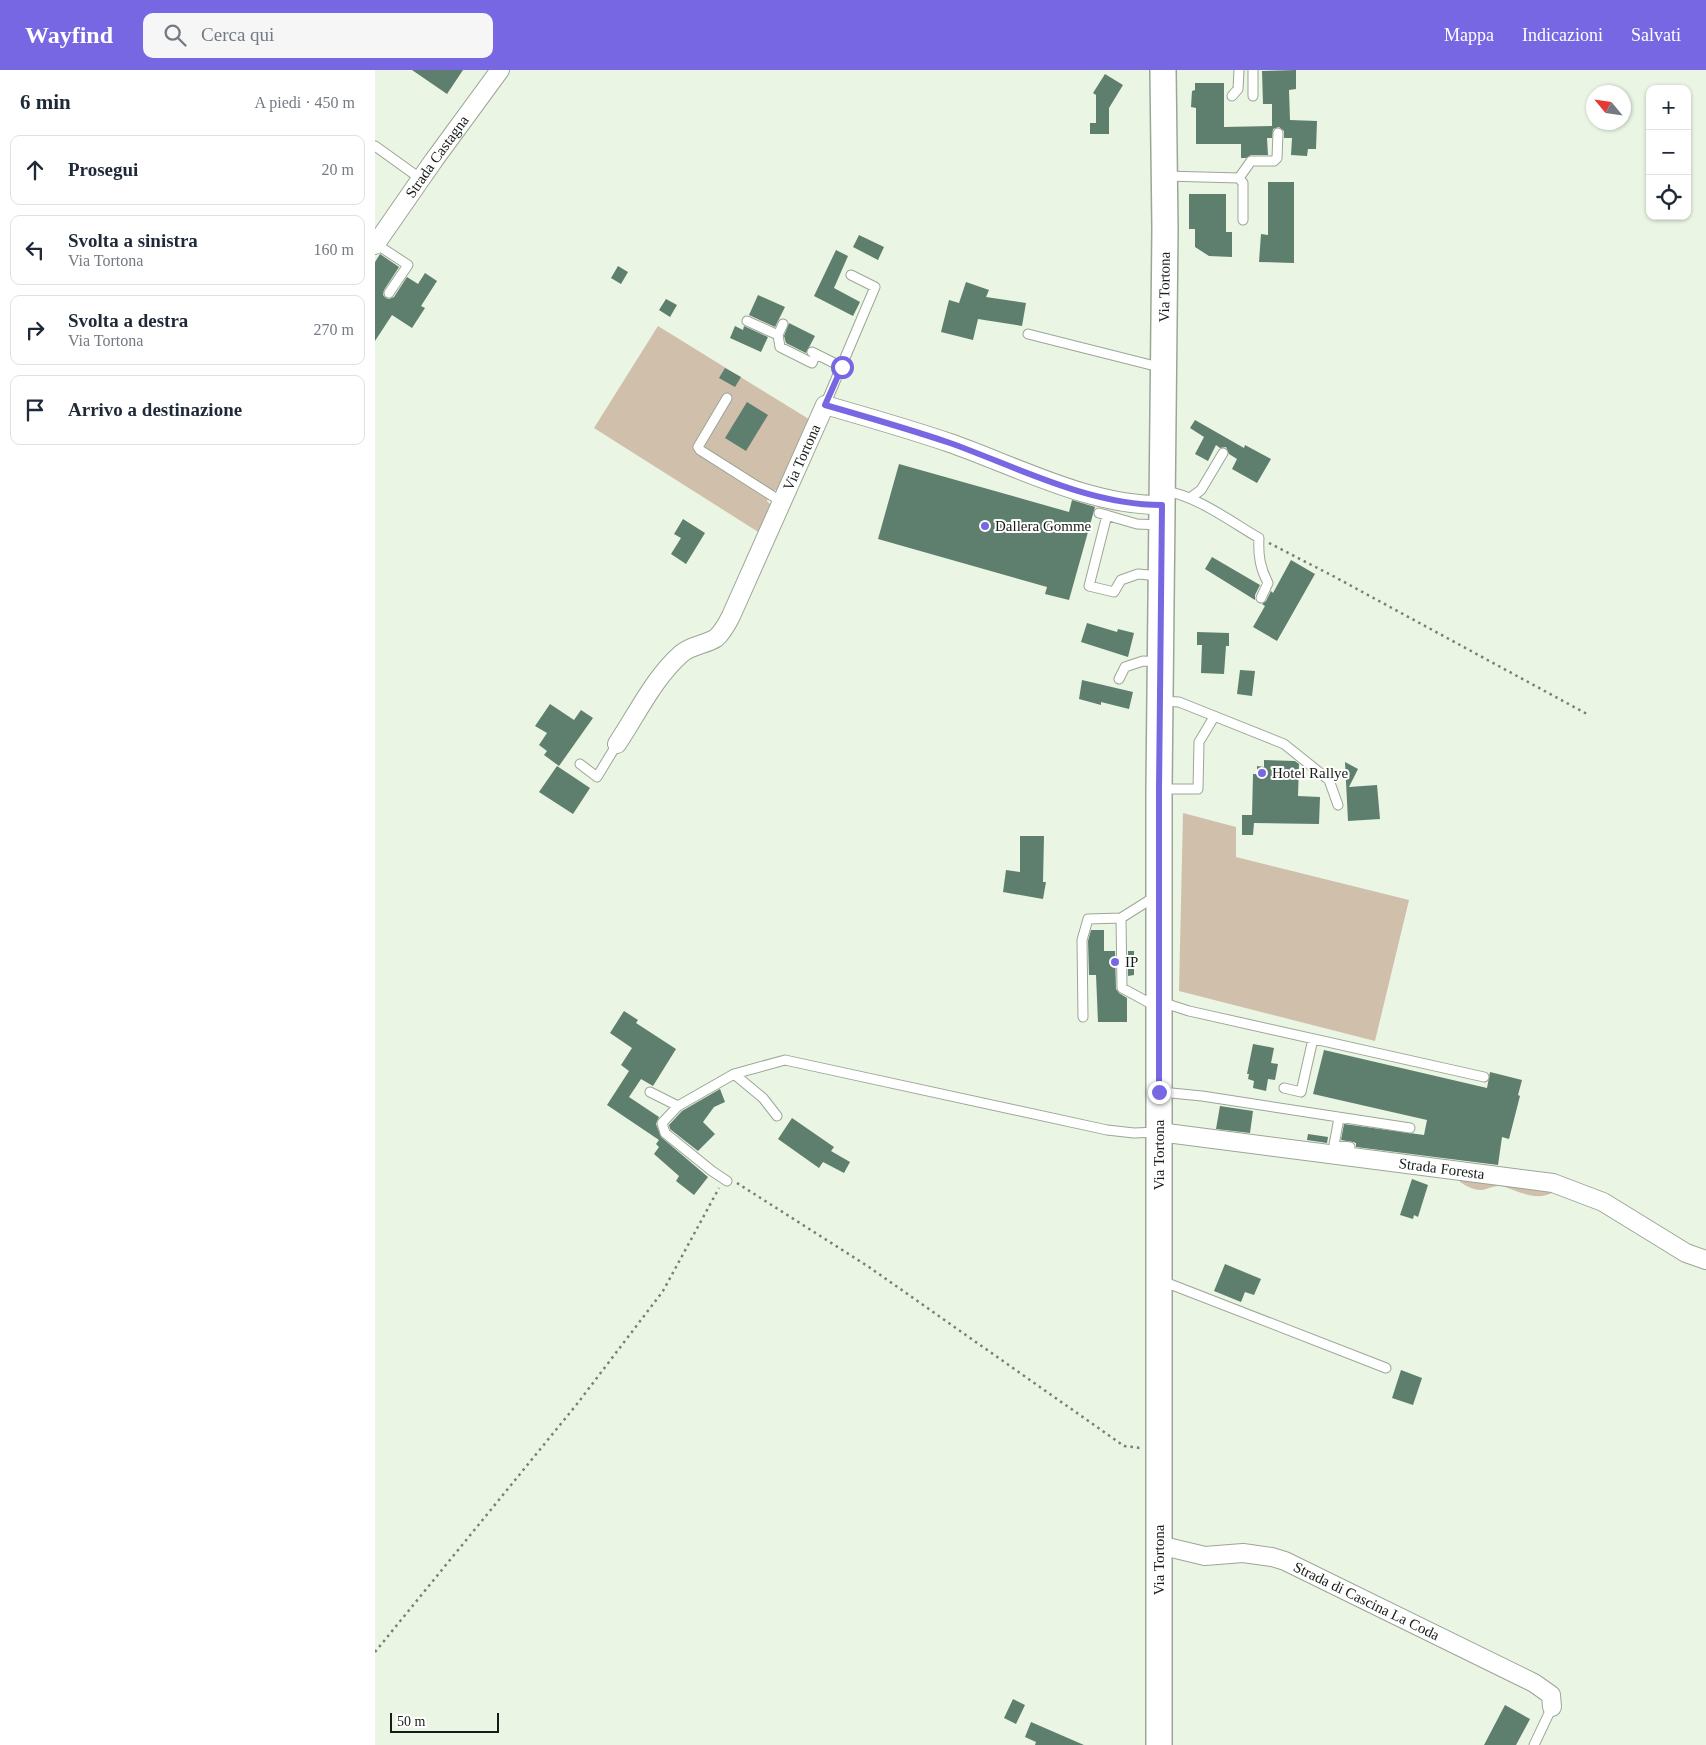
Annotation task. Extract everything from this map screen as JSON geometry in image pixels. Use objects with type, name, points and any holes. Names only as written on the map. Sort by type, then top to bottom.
[{"type":"main road","name":"Via Tortona","points":[[1159,1745],[1159,789],[1165,176],[1163,70]]},
{"type":"street","name":"Strada Castagna","points":[[375,245],[421,178],[500,70]]},
{"type":"street","name":"Via Tortona","points":[[617,744],[658,680],[671,664],[683,652],[695,645],[714,639],[722,632],[731,616],[825,405],[949,443],[1049,481],[1108,499],[1162,507]]},
{"type":"street","name":"Strada Foresta","points":[[1159,1132],[1553,1183],[1603,1202],[1686,1253],[1706,1260]]},
{"type":"street","name":"Strada di Cascina La Coda","points":[[1159,1545],[1198,1555],[1258,1555],[1272,1557],[1292,1564],[1534,1683],[1551,1695],[1552,1707]]},
{"type":"lane","points":[[1232,96],[1239,90],[1239,70]]},
{"type":"lane","points":[[1253,70],[1253,96]]},
{"type":"lane","points":[[1239,178],[1251,161],[1274,161],[1277,158],[1278,133]]},
{"type":"lane","points":[[375,146],[421,178]]},
{"type":"lane","points":[[1165,176],[1239,178],[1243,183],[1243,220]]},
{"type":"lane","points":[[375,245],[408,265],[389,293]]},
{"type":"lane","points":[[825,405],[875,288],[851,275]]},
{"type":"lane","points":[[747,321],[778,335]]},
{"type":"lane","points":[[783,324],[778,335],[780,347],[812,363],[814,353],[842,367]]},
{"type":"lane","points":[[1028,334],[1163,368]]},
{"type":"lane","points":[[727,398],[698,446],[700,450],[782,502]]},
{"type":"lane","points":[[1190,498],[1201,490],[1223,453]]},
{"type":"lane","points":[[1161,576],[1138,574],[1121,580],[1114,592],[1089,586],[1103,514],[1137,524],[1162,507],[1174,492],[1190,498],[1259,538],[1258,555],[1261,570],[1269,583],[1261,598]]},
{"type":"lane","points":[[1119,679],[1125,667],[1143,661],[1160,662]]},
{"type":"lane","points":[[1160,701],[1179,702],[1284,744],[1329,780],[1338,806]]},
{"type":"lane","points":[[1159,789],[1198,789],[1199,742],[1214,717]]},
{"type":"lane","points":[[580,764],[597,776],[617,744]]},
{"type":"lane","points":[[1083,1017],[1082,940],[1089,919],[1121,918],[1159,895]]},
{"type":"lane","points":[[1121,918],[1122,988],[1159,1005],[1484,1077]]},
{"type":"lane","points":[[1283,1088],[1301,1092],[1313,1040]]},
{"type":"lane","points":[[727,1181],[712,1172],[665,1133],[662,1123],[678,1106],[734,1074],[785,1060],[1107,1130],[1134,1133],[1159,1132]]},
{"type":"lane","points":[[734,1074],[763,1098],[777,1116]]},
{"type":"lane","points":[[650,1092],[678,1106]]},
{"type":"lane","points":[[1159,1092],[1202,1096],[1410,1128]]},
{"type":"lane","points":[[1339,1118],[1334,1145],[1350,1147]]},
{"type":"lane","points":[[1159,1280],[1386,1368]]},
{"type":"lane","points":[[1534,1745],[1552,1707]]},
{"type":"path","points":[[1259,538],[1333,576],[1587,714]]},
{"type":"path","points":[[375,1652],[577,1404],[663,1292],[718,1189],[727,1181],[737,1183],[869,1267],[1124,1446],[1159,1451]]},
{"type":"shaded area","points":[[658,326],[812,421],[783,489],[771,491],[767,501],[774,508],[763,535],[594,428]]},
{"type":"shaded area","points":[[1183,813],[1236,827],[1236,857],[1409,900],[1375,1041],[1179,991]]},
{"type":"shaded area","points":[[1460,1179],[1555,1191],[1542,1196],[1535,1196],[1502,1186],[1479,1190],[1466,1186],[1460,1182]]},
{"type":"building","points":[[412,70],[463,70],[447,94]]},
{"type":"building","points":[[1296,70],[1296,89],[1289,90],[1290,120],[1317,121],[1316,149],[1308,149],[1307,156],[1291,155],[1292,138],[1284,138],[1284,131],[1279,127],[1273,129],[1272,138],[1267,138],[1268,155],[1251,155],[1241,158],[1241,144],[1196,144],[1196,108],[1191,107],[1192,91],[1195,90],[1195,83],[1224,83],[1224,127],[1272,126],[1272,104],[1263,104],[1262,71]]},
{"type":"building","points":[[1105,74],[1123,85],[1109,108],[1109,134],[1090,134],[1090,123],[1096,123],[1096,95],[1093,93]]},
{"type":"building","points":[[1268,182],[1294,182],[1294,263],[1259,262],[1261,234],[1268,235]]},
{"type":"building","points":[[1189,194],[1226,194],[1226,232],[1232,232],[1232,257],[1209,256],[1195,247],[1195,229],[1189,229]]},
{"type":"building","points":[[859,235],[884,247],[878,260],[853,247]]},
{"type":"building","points":[[836,250],[848,256],[834,288],[860,302],[853,316],[814,296]]},
{"type":"building","points":[[380,254],[399,267],[384,290],[383,295],[386,298],[394,297],[407,277],[418,284],[425,273],[437,281],[421,306],[425,308],[412,328],[392,315],[375,341],[375,262]]},
{"type":"building","points":[[618,266],[628,272],[621,284],[611,278]]},
{"type":"building","points":[[966,282],[989,290],[986,297],[1026,303],[1022,326],[978,319],[973,340],[941,332],[949,300],[959,303]]},
{"type":"building","points":[[758,295],[785,307],[775,327],[749,315]]},
{"type":"building","points":[[666,299],[677,305],[670,317],[659,310]]},
{"type":"building","points":[[789,323],[815,336],[806,353],[786,343],[784,336]]},
{"type":"building","points":[[735,326],[743,330],[744,326],[768,337],[761,352],[730,338]]},
{"type":"building","points":[[725,368],[741,377],[735,387],[719,378]]},
{"type":"building","points":[[747,402],[768,415],[746,451],[725,438]]},
{"type":"building","points":[[1195,420],[1244,448],[1245,445],[1271,459],[1257,483],[1232,469],[1237,459],[1229,454],[1226,447],[1220,448],[1216,445],[1208,461],[1195,454],[1204,437],[1190,428]]},
{"type":"building","name":"Dallera Gomme","points":[[899,464],[1069,512],[1072,500],[1095,507],[1069,600],[1045,594],[1047,587],[878,539]]},
{"type":"building","points":[[683,519],[705,533],[686,564],[671,554],[681,538],[674,534]]},
{"type":"building","points":[[1212,557],[1260,585],[1255,595],[1255,600],[1205,569]]},
{"type":"building","points":[[1291,560],[1315,574],[1277,641],[1253,627],[1265,606],[1262,604],[1266,601],[1271,591],[1273,593]]},
{"type":"building","points":[[1087,623],[1117,632],[1118,629],[1134,633],[1128,657],[1081,642]]},
{"type":"building","points":[[1197,632],[1229,633],[1229,646],[1226,646],[1224,674],[1201,673],[1202,645],[1197,645]]},
{"type":"building","points":[[1240,670],[1255,671],[1252,696],[1237,694]]},
{"type":"building","points":[[1082,680],[1133,692],[1129,709],[1101,702],[1101,705],[1079,699]]},
{"type":"building","points":[[550,704],[574,720],[581,710],[593,718],[559,766],[544,755],[547,751],[539,745],[547,733],[535,726]]},
{"type":"building","points":[[1264,760],[1295,761],[1299,764],[1298,796],[1320,797],[1319,824],[1254,823],[1253,835],[1242,835],[1242,815],[1252,815],[1253,774],[1257,774],[1257,766],[1264,767]]},
{"type":"building","points":[[1345,762],[1358,769],[1349,787],[1377,785],[1380,819],[1348,821]]},
{"type":"building","points":[[557,766],[590,788],[573,814],[539,792]]},
{"type":"building","points":[[1020,836],[1044,836],[1043,882],[1046,882],[1043,899],[1003,892],[1006,870],[1020,872]]},
{"type":"building","points":[[1091,930],[1104,930],[1104,951],[1115,951],[1116,989],[1127,998],[1127,1022],[1098,1022],[1096,975],[1089,975],[1088,941]]},
{"type":"building","points":[[1128,951],[1134,951],[1134,975],[1128,976]]},
{"type":"building","points":[[624,1011],[638,1020],[636,1023],[676,1049],[653,1086],[641,1079],[629,1097],[659,1117],[656,1124],[661,1137],[708,1177],[694,1195],[676,1181],[679,1176],[654,1154],[659,1147],[656,1144],[659,1140],[607,1105],[629,1071],[621,1065],[632,1048],[610,1033]]},
{"type":"building","points":[[1253,1044],[1274,1048],[1271,1063],[1278,1064],[1275,1080],[1268,1079],[1266,1091],[1253,1088],[1254,1081],[1248,1079],[1249,1074],[1247,1074]]},
{"type":"building","points":[[1324,1050],[1487,1088],[1490,1072],[1522,1080],[1509,1139],[1502,1137],[1498,1165],[1356,1147],[1356,1143],[1341,1140],[1344,1124],[1424,1135],[1427,1120],[1313,1094]]},
{"type":"building","points":[[720,1089],[725,1102],[714,1107],[703,1122],[715,1134],[698,1151],[670,1129],[669,1125],[682,1111]]},
{"type":"building","points":[[1220,1106],[1253,1111],[1250,1133],[1216,1129]]},
{"type":"building","points":[[792,1118],[834,1147],[831,1151],[850,1162],[844,1173],[823,1162],[819,1168],[778,1139]]},
{"type":"building","points":[[1308,1134],[1328,1137],[1327,1143],[1307,1140]]},
{"type":"building","points":[[1412,1179],[1428,1185],[1418,1217],[1414,1215],[1413,1219],[1400,1215]]},
{"type":"building","points":[[1225,1264],[1261,1279],[1254,1295],[1245,1292],[1241,1302],[1214,1291]]},
{"type":"building","points":[[1401,1370],[1422,1378],[1413,1405],[1392,1398]]},
{"type":"building","points":[[1013,1699],[1025,1705],[1016,1724],[1004,1718]]},
{"type":"building","points":[[1505,1705],[1530,1719],[1516,1745],[1484,1745]]},
{"type":"building","points":[[1031,1722],[1084,1745],[1035,1745],[1036,1742],[1025,1737]]},
{"type":"place","name":"Dallera Gomme","points":[[985,526]]},
{"type":"place","name":"Hotel Rallye","points":[[1262,773]]},
{"type":"place","name":"IP","points":[[1115,962]]},
{"type":"route","points":[[842,367],[825,405],[949,443],[1049,481],[1108,499],[1162,505],[1159,789],[1159,1092]]}]
